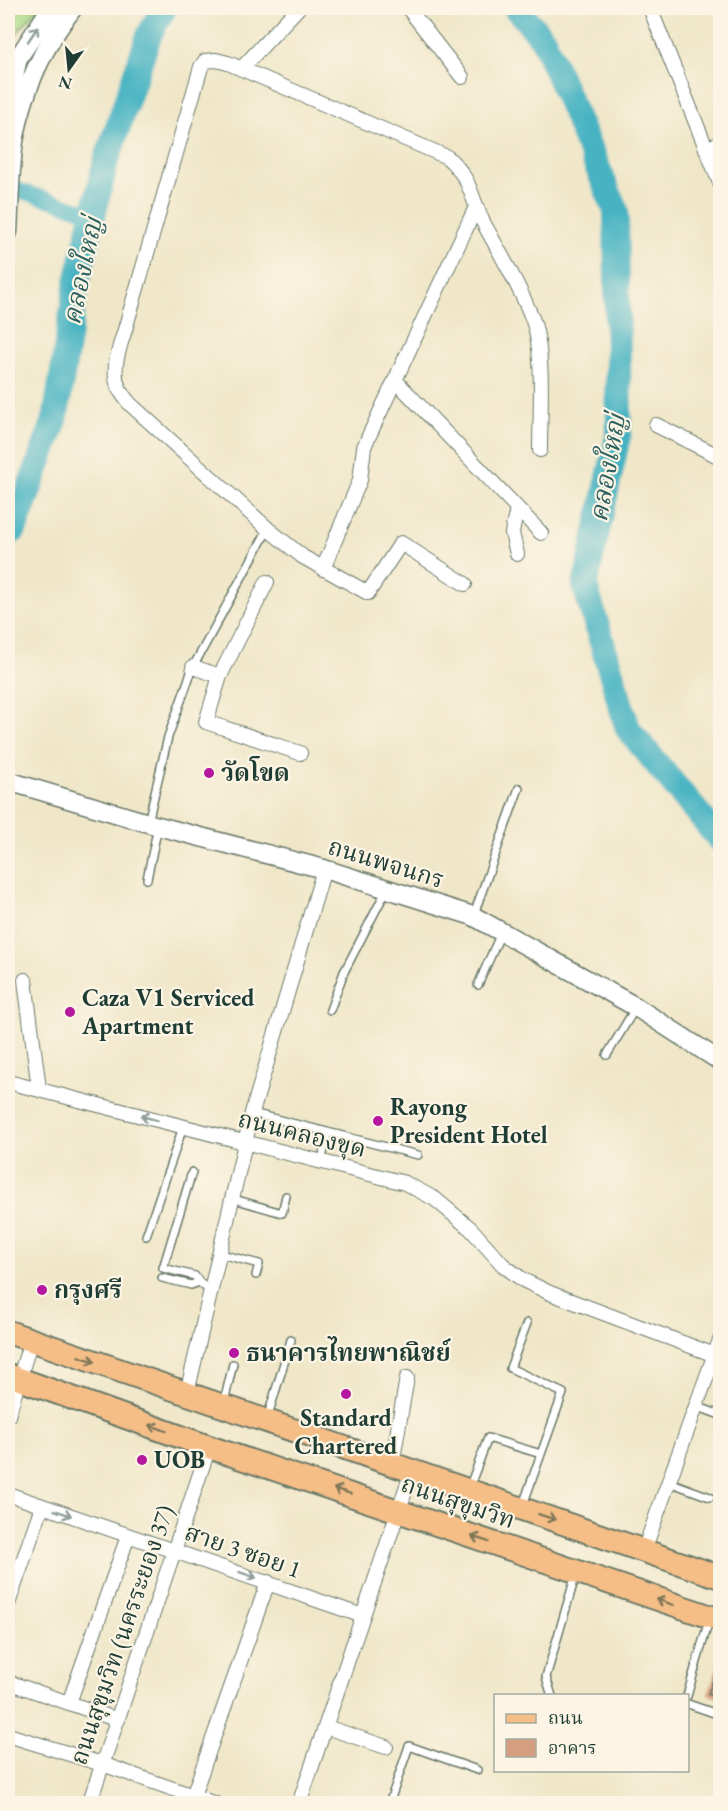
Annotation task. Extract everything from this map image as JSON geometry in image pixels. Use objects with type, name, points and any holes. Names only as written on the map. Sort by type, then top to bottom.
[{"type":"main road","name":"ถนนสุขุมวิท","points":[[8,1332],[720,1576]]},
{"type":"main road","name":"ถนนสุขุมวิท","points":[[14,1377],[209,1447],[715,1619]]},
{"type":"street","points":[[8,102],[18,58],[51,8]]},
{"type":"street","points":[[8,232],[13,153],[19,117],[34,71],[46,46],[73,8]]},
{"type":"street","points":[[241,69],[298,8]]},
{"type":"street","points":[[408,8],[462,77]]},
{"type":"street","points":[[650,8],[720,183]]},
{"type":"street","points":[[465,584],[401,543],[368,593],[323,569],[303,557],[268,529],[130,404],[119,388],[116,376],[117,361],[126,326],[201,66],[205,62],[216,60],[241,69],[447,158],[463,173],[470,185],[476,207],[533,319],[540,355],[540,450]]},
{"type":"street","points":[[706,149],[720,143]]},
{"type":"street","points":[[323,569],[360,480],[364,447],[476,207]]},
{"type":"street","points":[[395,380],[541,533]]},
{"type":"street","points":[[656,425],[720,457]]},
{"type":"street","points":[[517,508],[512,533],[517,554]]},
{"type":"street","points":[[267,582],[220,676],[206,722],[300,753]]},
{"type":"street","points":[[193,666],[220,676]]},
{"type":"street","name":"ถนนพจนกร","points":[[8,781],[153,825],[324,869],[473,916],[636,1007],[720,1061]]},
{"type":"street","points":[[188,1394],[252,1113],[324,869]]},
{"type":"street","points":[[25,980],[39,1089]]},
{"type":"street","name":"ถนนคลองขุด","points":[[8,1082],[405,1184],[435,1199],[471,1229],[503,1265],[523,1280],[550,1293],[718,1356]]},
{"type":"street","points":[[8,1416],[14,1377],[31,1340]]},
{"type":"street","points":[[644,1550],[696,1406],[718,1356],[720,1340]]},
{"type":"street","points":[[299,1803],[398,1511],[407,1378]]},
{"type":"street","name":"ถนนสุขุมวิท (นครระยอง 37)","points":[[89,1803],[209,1447]]},
{"type":"street","name":"สาย 3 ซอย 1","points":[[8,1494],[363,1616]]},
{"type":"street","points":[[8,1604],[42,1506]]},
{"type":"street","points":[[69,1703],[128,1536]]},
{"type":"street","points":[[193,1796],[268,1582]]},
{"type":"street","points":[[8,1682],[118,1720]]},
{"type":"street","points":[[326,1727],[386,1747]]},
{"type":"street","points":[[8,1735],[216,1803]]},
{"type":"lane","points":[[147,879],[153,825],[168,737],[193,666],[268,529]]},
{"type":"lane","points":[[473,916],[519,788]]},
{"type":"lane","points":[[330,1010],[344,972],[387,889]]},
{"type":"lane","points":[[478,985],[502,931]]},
{"type":"lane","points":[[607,1055],[636,1007]]},
{"type":"lane","points":[[252,1113],[418,1155]]},
{"type":"lane","points":[[146,1236],[183,1127]]},
{"type":"lane","points":[[321,1163],[328,1132]]},
{"type":"lane","points":[[192,1172],[163,1268],[195,1276],[211,1292]]},
{"type":"lane","points":[[234,1199],[282,1213],[286,1196]]},
{"type":"lane","points":[[221,1254],[259,1264],[256,1275]]},
{"type":"lane","points":[[162,1278],[191,1286],[199,1282]]},
{"type":"lane","points":[[522,1508],[563,1393],[510,1368],[527,1323]]},
{"type":"lane","points":[[267,1421],[291,1340]]},
{"type":"lane","points":[[223,1406],[233,1364]]},
{"type":"lane","points":[[696,1406],[720,1415]]},
{"type":"lane","points":[[468,1490],[488,1438],[541,1454]]},
{"type":"lane","points":[[669,1482],[710,1497]]},
{"type":"lane","points":[[552,1694],[546,1677],[577,1572]]},
{"type":"lane","points":[[687,1694],[715,1619]]},
{"type":"lane","points":[[689,1705],[720,1714]]},
{"type":"lane","points":[[389,1803],[409,1746],[477,1770]]},
{"type":"green space","points":[[8,8],[39,8],[10,41],[8,47]]},
{"type":"building","points":[[720,1660],[720,1699],[708,1694]]},
{"type":"waterway","name":"คลองใหญ่","points":[[8,534],[14,530],[55,420],[77,282],[105,165],[149,35],[164,8]]},
{"type":"waterway","name":"คลองใหญ่","points":[[516,8],[543,39],[616,211],[619,432],[585,586],[628,729],[720,840]]},
{"type":"waterway","points":[[8,187],[94,214]]},
{"type":"place","name":"วัดโขด","points":[[209,773]]},
{"type":"place","name":"Caza V1 Serviced Apartment","points":[[70,1012]]},
{"type":"place","name":"Rayong President Hotel","points":[[378,1121]]},
{"type":"place","name":"กรุงศรี","points":[[42,1290]]},
{"type":"place","name":"ธนาคารไทยพาณิชย์","points":[[234,1353]]},
{"type":"place","name":"Standard Chartered","points":[[346,1394]]},
{"type":"place","name":"UOB","points":[[142,1460]]}]
